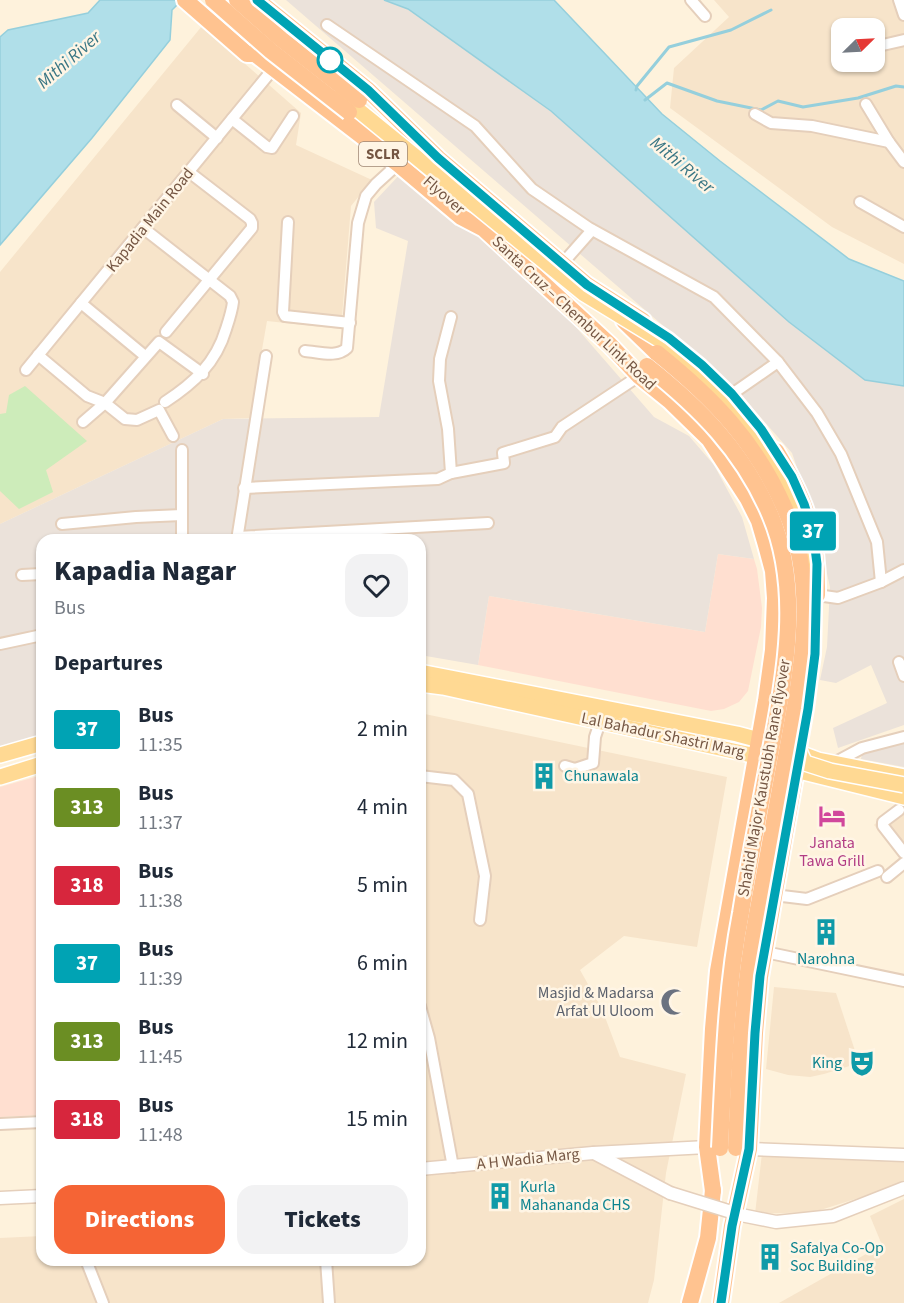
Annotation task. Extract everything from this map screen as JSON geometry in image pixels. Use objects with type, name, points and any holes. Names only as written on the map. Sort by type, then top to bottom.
[{"type":"highway","points":[[237,0],[354,106]]},
{"type":"highway","name":"Santa Cruz – Chembur Link Road","points":[[257,0],[368,90],[438,158],[587,285],[669,338],[732,394],[761,429],[792,477],[804,504],[814,538],[817,564],[810,596]]},
{"type":"highway","name":"Santa Cruz – Chembur Link Road","points":[[199,3],[248,54],[255,54],[398,164],[461,217],[484,230],[568,308]]},
{"type":"highway","points":[[199,3],[354,106]]},
{"type":"highway","points":[[255,54],[282,21]]},
{"type":"highway","name":"Flyover","points":[[354,106],[438,158]]},
{"type":"highway","name":"Flyover","points":[[354,106],[484,230]]},
{"type":"highway","name":"SCLR","points":[[587,285],[648,365],[689,380],[730,420],[760,462],[786,510],[810,596]]},
{"type":"highway","name":"Shahid Major Kaustubh Rane flyover","points":[[568,308],[648,365],[718,430],[734,450],[760,493],[771,516],[786,569],[788,624],[784,677],[731,973],[725,1031],[728,1148],[738,1194],[721,1303]]},
{"type":"highway","name":"Santa Cruz – Chembur Link Road","points":[[648,365],[691,421],[709,439],[748,499],[759,521],[773,572],[775,623],[770,676],[718,971],[714,1018],[728,1148]]},
{"type":"highway","points":[[767,548],[814,538]]},
{"type":"highway","name":"Shahid Major Kaustubh Rane flyover","points":[[689,1302],[708,1238],[713,1191],[728,1148],[747,975],[795,707],[810,596]]},
{"type":"highway","points":[[728,1148],[755,1033],[773,900],[799,753]]},
{"type":"highway","points":[[731,895],[773,900]]},
{"type":"main road","points":[[225,0],[276,45],[584,293],[665,343],[698,370],[740,411],[771,455],[798,506],[807,534],[812,640],[796,738],[798,749],[805,763],[830,771],[904,786]]},
{"type":"main road","name":"Lal Bahadur Shastri Marg","points":[[426,673],[582,710],[600,722],[734,751],[758,747],[799,753],[834,763],[904,777]]},
{"type":"main road","name":"Lal Bahadur Shastri Marg","points":[[426,685],[737,734],[795,770],[872,790],[902,808]]},
{"type":"main road","points":[[734,751],[737,734]]},
{"type":"main road","points":[[0,755],[36,745]]},
{"type":"main road","points":[[0,777],[36,766]]},
{"type":"street","points":[[691,0],[705,16]]},
{"type":"street","points":[[899,0],[904,15]]},
{"type":"street","points":[[327,25],[475,126],[532,189],[592,230],[714,297],[778,362],[818,413],[841,454],[877,542],[881,582]]},
{"type":"street","points":[[885,44],[904,40]]},
{"type":"street","name":"Kapadia Main Road","points":[[26,370],[273,69]]},
{"type":"street","points":[[866,104],[904,162]]},
{"type":"street","points":[[177,105],[217,138]]},
{"type":"street","points":[[755,114],[771,123],[812,126],[889,142]]},
{"type":"street","points":[[232,119],[267,147],[272,148],[293,116]]},
{"type":"street","points":[[305,351],[332,354],[343,352],[348,348],[358,223],[366,196],[398,164]]},
{"type":"street","points":[[166,332],[252,228],[252,223],[189,172]]},
{"type":"street","points":[[860,202],[904,227]]},
{"type":"street","points":[[288,222],[285,316],[350,323]]},
{"type":"street","points":[[143,228],[230,296],[233,302],[222,343],[202,374],[165,402]]},
{"type":"street","points":[[562,264],[592,230]]},
{"type":"street","points":[[81,303],[145,356]]},
{"type":"street","points":[[451,317],[440,359],[439,381],[448,429],[451,473]]},
{"type":"street","points":[[83,422],[105,403],[156,343],[162,342],[202,374]]},
{"type":"street","points":[[38,355],[87,396],[105,403],[125,419],[137,420],[159,411],[173,436]]},
{"type":"street","points":[[238,534],[267,356]]},
{"type":"street","points":[[732,394],[778,362]]},
{"type":"street","points":[[244,488],[438,480],[451,473],[504,463],[503,453],[555,437],[562,427],[648,365]]},
{"type":"street","points":[[182,450],[182,534]]},
{"type":"street","points":[[62,524],[182,515]]},
{"type":"street","points":[[304,534],[488,523]]},
{"type":"street","points":[[810,596],[838,598],[881,582],[904,570]]},
{"type":"street","points":[[22,574],[36,574]]},
{"type":"street","points":[[0,644],[36,636]]},
{"type":"street","points":[[899,662],[904,676]]},
{"type":"street","points":[[565,766],[575,769],[593,763],[595,737],[600,722]]},
{"type":"street","points":[[834,763],[862,748],[904,737]]},
{"type":"street","points":[[426,777],[454,780],[468,794],[485,876],[480,920]]},
{"type":"street","points":[[902,808],[883,822],[883,826],[904,853]]},
{"type":"street","points":[[773,900],[807,899],[883,874],[904,863]]},
{"type":"street","points":[[765,952],[904,981]]},
{"type":"street","points":[[426,1027],[453,1167]]},
{"type":"street","points":[[0,1124],[36,1122]]},
{"type":"street","points":[[593,1153],[728,1148],[904,1155]]},
{"type":"street","name":"A H Wadia Marg","points":[[426,1169],[593,1153],[670,1193],[741,1215],[776,1222],[833,1216],[904,1188]]},
{"type":"street","points":[[0,1198],[36,1196]]},
{"type":"street","points":[[88,1266],[103,1303]]},
{"type":"street","points":[[326,1266],[329,1303]]},
{"type":"shaded area","points":[[286,0],[391,0],[408,9],[551,111],[865,380],[904,386],[904,725],[838,748],[833,728],[887,703],[871,665],[836,683],[820,680],[827,647],[830,587],[815,520],[792,453],[733,386]]},
{"type":"shaded area","points":[[714,0],[904,0],[904,264],[832,227],[670,108],[674,68],[729,17]]},
{"type":"shaded area","points":[[202,26],[301,113],[296,145],[372,180],[351,206],[341,329],[267,321],[250,418],[223,419],[0,524],[0,272]]},
{"type":"shaded area","points":[[403,171],[555,303],[654,417],[689,436],[714,465],[742,517],[754,559],[718,554],[705,632],[489,596],[478,665],[426,656],[426,534],[36,534],[36,742],[0,752],[0,524],[223,419],[379,417],[408,241],[376,228],[374,202]]},
{"type":"shaded area","points":[[718,554],[754,559],[762,608],[761,627],[748,691],[739,702],[724,709],[711,711],[478,665],[489,596],[705,632]]},
{"type":"shaded area","points":[[426,714],[727,777],[697,947],[624,936],[580,970],[602,1009],[620,1057],[686,1074],[666,1173],[654,1280],[648,1303],[0,1303],[0,1238],[36,1236],[36,1266],[426,1266]]},
{"type":"shaded area","points":[[904,743],[904,767],[861,759],[862,754]]},
{"type":"shaded area","points":[[36,777],[36,1115],[0,1117],[0,787]]},
{"type":"shaded area","points":[[900,801],[904,806],[904,858],[874,825]]},
{"type":"shaded area","points":[[774,987],[836,993],[859,1063],[810,1077],[788,1075],[766,1069]]},
{"type":"shaded area","points":[[762,1153],[904,1158],[904,1180],[884,1190],[814,1212],[755,1214]]},
{"type":"shaded area","points":[[904,1199],[904,1303],[779,1303],[882,1245],[870,1216]]},
{"type":"green space","points":[[25,386],[87,441],[46,470],[53,492],[19,509],[0,491],[0,414],[6,413],[9,395]]},
{"type":"water","name":"Mithi River","points":[[100,0],[182,0],[172,10],[170,40],[92,138],[0,245],[0,37],[8,30],[88,13]]},
{"type":"water","name":"Mithi River","points":[[384,0],[554,0],[662,114],[720,161],[849,259],[904,281],[904,386],[865,380],[789,322],[551,111],[408,9]]},
{"type":"waterway","points":[[636,90],[669,47],[731,30],[771,10]]},
{"type":"waterway","points":[[645,100],[667,83],[717,101],[761,110],[778,101],[803,107],[858,98],[896,86],[904,87]]},
{"type":"bus line","name":"37","points":[[257,0],[368,90],[438,158],[587,285],[669,338],[702,365],[744,407],[761,429],[792,477],[804,504],[813,532],[817,564],[815,654],[808,709],[795,770],[760,976],[749,1149],[732,1226],[721,1303]]},
{"type":"place","name":"Chunawala","points":[[544,776]]},
{"type":"place","name":"Janata Tawa Grill","points":[[832,816]]},
{"type":"place","name":"Narohna","points":[[826,932]]},
{"type":"place","name":"Masjid & Madarsa Arfat Ul Uloom","points":[[674,1002]]},
{"type":"place","name":"King","points":[[862,1063]]},
{"type":"place","name":"Kurla Mahananda CHS","points":[[500,1196]]},
{"type":"place","name":"Safalya Co-Op Soc Building","points":[[770,1257]]}]
